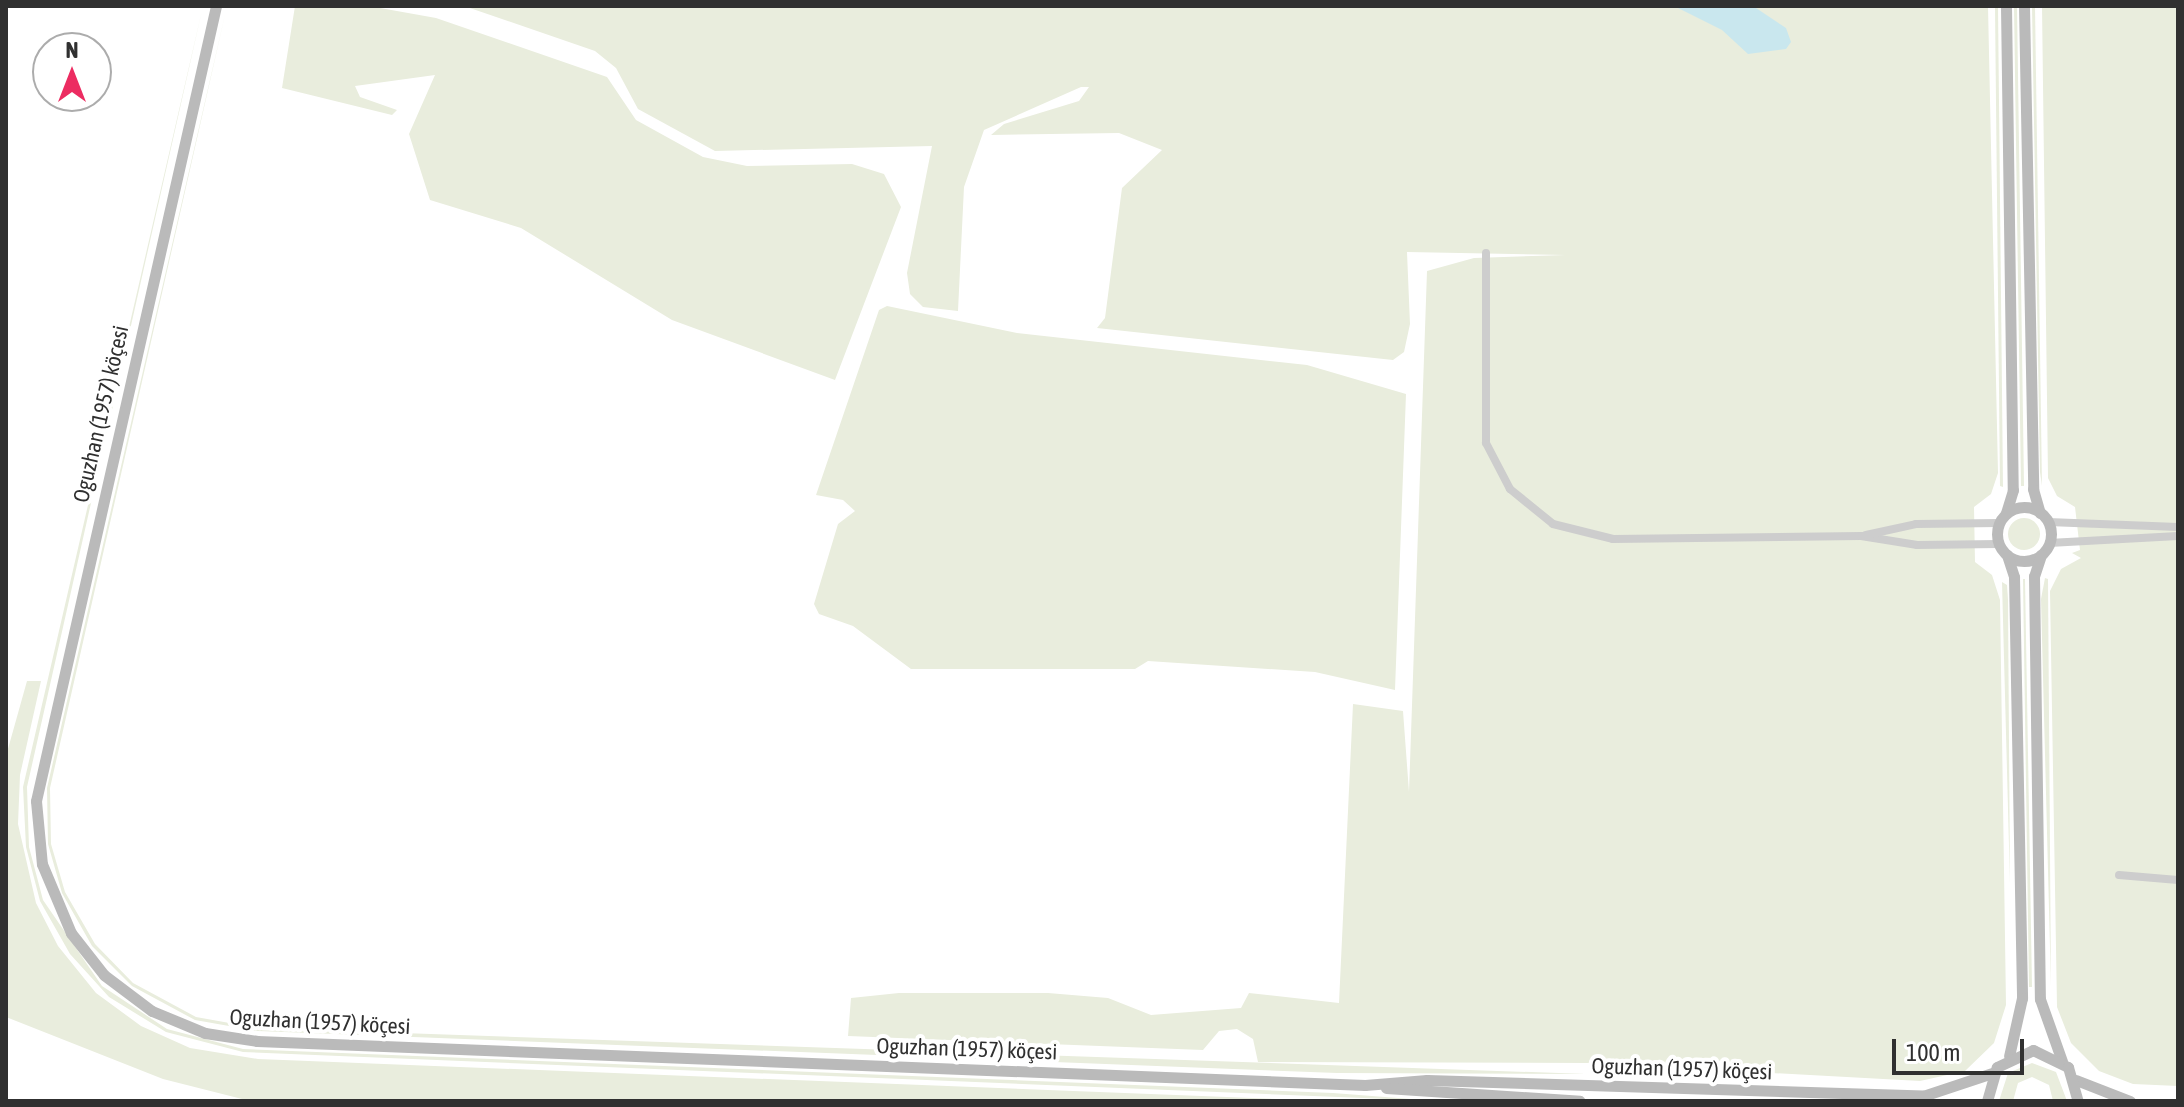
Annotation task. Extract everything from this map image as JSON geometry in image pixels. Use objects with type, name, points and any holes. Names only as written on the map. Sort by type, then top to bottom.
[{"type":"main road","name":"Oguzhan (1957) köçesi","points":[[216,6],[37,787],[47,882],[71,933],[104,975],[171,1021],[243,1040],[1365,1085],[1580,1101]]},
{"type":"main road","points":[[2006,6],[2013,490],[2003,518],[1999,544],[2007,555],[2014,577],[2022,992],[2009,1056],[2041,1051],[2062,1061]]},
{"type":"main road","points":[[2024,6],[2033,489],[2044,517],[2049,543],[2034,576],[2040,999],[2062,1061],[2076,1080],[2078,1101]]},
{"type":"main road","points":[[2003,518],[2023,507],[2044,517]]},
{"type":"main road","points":[[2007,555],[2024,561],[2041,555]]},
{"type":"main road","name":"Oguzhan (1957) köçesi","points":[[1365,1085],[1427,1080],[1923,1096],[1992,1073],[2009,1056]]},
{"type":"main road","points":[[1987,1101],[1992,1073]]},
{"type":"main road","points":[[2076,1080],[2130,1101]]},
{"type":"street","points":[[1486,253],[1484,433],[1498,470],[1533,511],[1601,538],[1861,536],[1917,545],[1999,544]]},
{"type":"street","points":[[2044,517],[2178,527]]},
{"type":"street","points":[[1861,536],[1916,524],[2003,518]]},
{"type":"street","points":[[2049,543],[2178,536]]},
{"type":"street","points":[[2119,875],[2178,880]]},
{"type":"green space","points":[[203,6],[27,787],[29,847],[43,900],[102,986],[167,1029],[243,1049],[1333,1093],[1437,1101],[243,1052],[166,1032],[109,997],[70,954],[40,901],[26,847],[23,787]]},
{"type":"green space","points":[[227,6],[50,788],[51,844],[65,892],[95,944],[133,983],[196,1017],[258,1028],[1587,1074],[1337,1073],[258,1031],[195,1020],[132,986],[92,946],[62,893],[48,844],[47,788]]},
{"type":"green space","points":[[295,6],[369,6],[436,18],[607,77],[636,120],[703,157],[747,166],[852,164],[884,174],[901,207],[835,380],[672,320],[521,228],[430,200],[409,134],[435,75],[355,86],[360,97],[397,110],[392,115],[282,88]]},
{"type":"green space","points":[[464,6],[1988,6],[1998,473],[1991,494],[1974,507],[1975,562],[1992,575],[2000,600],[2006,1005],[1994,1043],[1965,1071],[1920,1081],[1588,1063],[1258,1062],[1253,1039],[1237,1029],[1219,1031],[1203,1050],[848,1036],[851,998],[899,993],[1048,993],[1108,998],[1151,1015],[1241,1008],[1249,993],[1339,1003],[1353,704],[1403,711],[1409,792],[1427,271],[1474,258],[1566,255],[1407,252],[1410,324],[1404,352],[1393,360],[1097,328],[1105,318],[1122,188],[1162,150],[1119,133],[991,135],[1004,124],[1079,101],[1089,87],[1081,87],[984,130],[964,187],[958,311],[923,307],[910,294],[907,273],[932,146],[715,151],[638,109],[616,68],[595,51]]},
{"type":"green space","points":[[1995,6],[1998,6],[2003,487],[2000,486]]},
{"type":"green space","points":[[2014,6],[2017,6],[2024,486],[2021,486]]},
{"type":"green space","points":[[2032,6],[2035,6],[2042,486],[2040,472]]},
{"type":"green space","points":[[2042,6],[2178,6],[2178,1086],[2133,1084],[2099,1071],[2071,1043],[2057,1007],[2050,591],[2061,569],[2081,558],[2072,553],[2080,550],[2075,507],[2057,496],[2048,478]]},
{"type":"green space","points":[[887,306],[1017,333],[1307,365],[1406,394],[1395,690],[1315,672],[1148,661],[1135,669],[911,669],[853,626],[819,614],[814,604],[838,524],[855,511],[843,500],[816,495],[879,310]]},
{"type":"green space","points":[[2024,518],[2035,523],[2040,534],[2035,545],[2024,550],[2013,545],[2008,534],[2013,523]]},
{"type":"green space","points":[[2045,578],[2048,579],[2051,987],[2041,599]]},
{"type":"green space","points":[[2025,579],[2032,987],[2029,987]]},
{"type":"green space","points":[[2002,582],[2007,585],[2008,600],[2010,884]]},
{"type":"green space","points":[[27,681],[41,681],[20,775],[18,824],[36,903],[58,946],[96,993],[141,1026],[190,1048],[258,1059],[1327,1101],[250,1101],[163,1079],[6,1017],[6,756]]},
{"type":"green space","points":[[2032,1063],[2056,1072],[2067,1101],[2053,1101],[2049,1085],[2032,1077],[2018,1083],[2013,1101],[1999,1101],[2008,1073]]},
{"type":"water","points":[[1674,6],[1753,6],[1786,28],[1791,42],[1786,49],[1748,54],[1722,30]]}]
